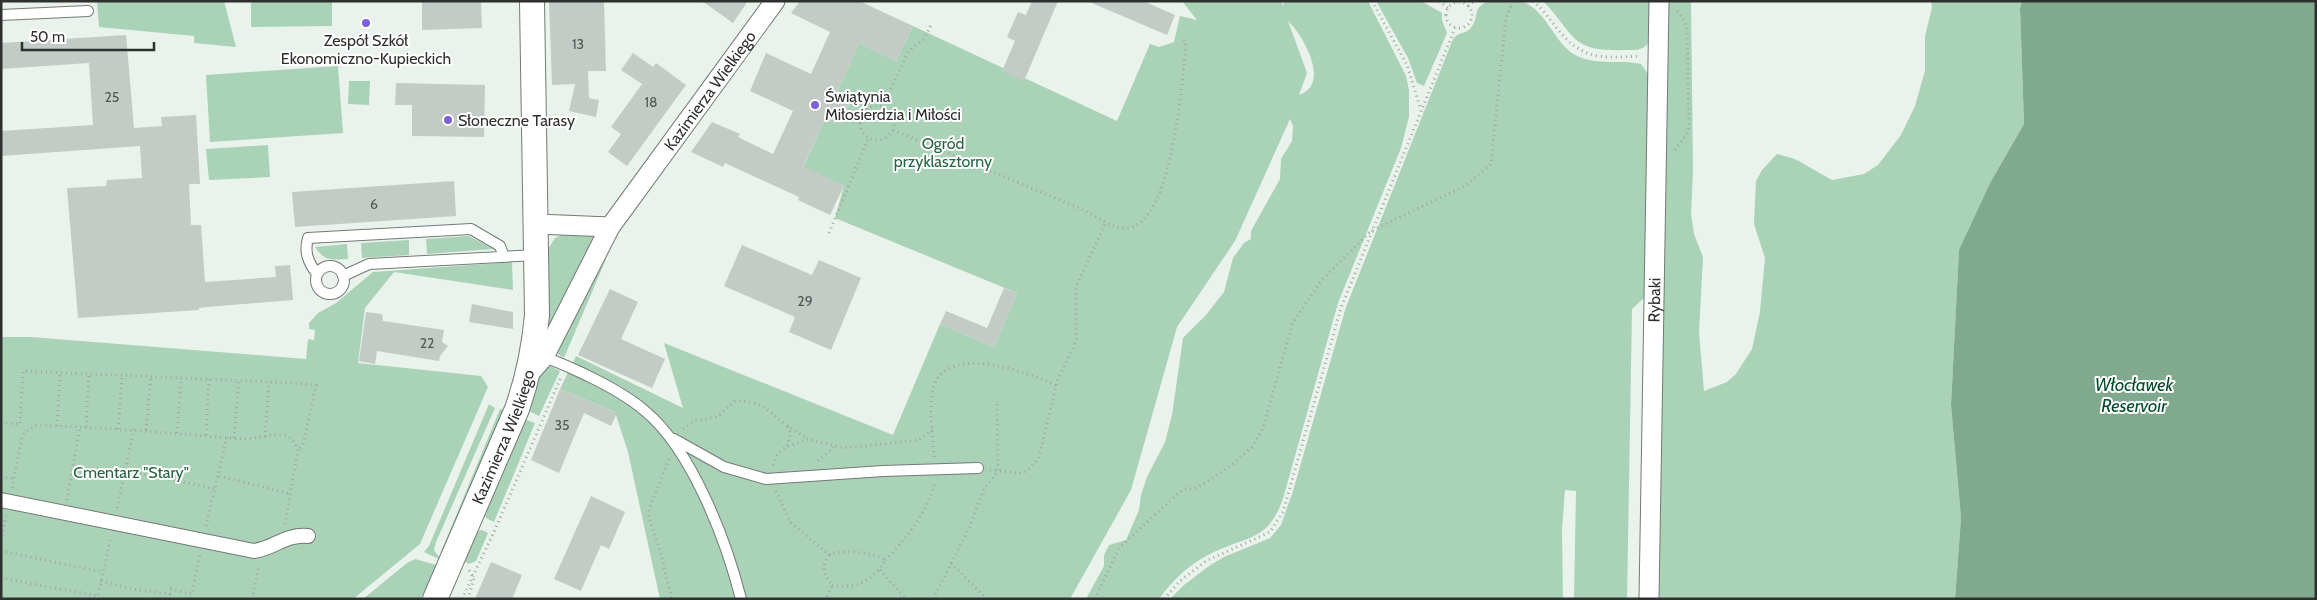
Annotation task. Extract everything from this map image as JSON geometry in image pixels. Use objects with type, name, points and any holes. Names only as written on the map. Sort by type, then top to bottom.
[{"type":"street","points":[[528,375],[537,315],[532,1]]},
{"type":"street","name":"Kazimierza Wielkiego","points":[[435,599],[517,409],[528,375],[544,357],[610,227],[775,1]]},
{"type":"street","name":"Rybaki","points":[[1649,599],[1659,1]]},
{"type":"street","points":[[536,224],[610,227]]},
{"type":"street","points":[[5,501],[254,551],[292,536],[308,536]]},
{"type":"lane","points":[[1,15],[88,11]]},
{"type":"lane","points":[[317,274],[310,265],[306,253],[308,238],[471,229],[500,246],[504,257]]},
{"type":"lane","points":[[343,276],[369,264],[536,256]]},
{"type":"lane","points":[[327,266],[334,266],[340,270],[343,276],[341,289],[329,294],[322,293],[318,288],[317,274],[327,266]]},
{"type":"lane","points":[[544,357],[578,372],[645,410],[674,441],[695,479],[728,554],[742,599]]},
{"type":"lane","points":[[674,441],[724,467],[756,477],[774,479],[883,471],[978,468]]},
{"type":"path","points":[[1372,1],[1408,65],[1420,108]]},
{"type":"path","points":[[1440,1],[1448,8]]},
{"type":"path","points":[[1468,6],[1475,1]]},
{"type":"path","points":[[1095,599],[1119,548],[1182,490],[1199,487],[1232,465],[1252,447],[1263,428],[1293,322],[1321,281],[1372,231],[1465,186],[1492,164],[1506,18],[1513,1]]},
{"type":"path","points":[[1532,1],[1546,12],[1578,49],[1607,57],[1657,56]]},
{"type":"path","points":[[1458,2],[1468,6],[1472,14],[1470,22],[1464,28],[1455,28],[1446,19],[1448,8],[1458,2]]},
{"type":"path","points":[[882,107],[909,51],[924,39],[931,25]]},
{"type":"path","points":[[1164,599],[1180,581],[1206,561],[1270,532],[1283,512],[1341,308],[1420,108],[1455,28]]},
{"type":"path","points":[[893,130],[1086,211],[1120,228],[1136,226],[1147,216],[1157,194],[1175,140],[1186,43],[1183,38]]},
{"type":"path","points":[[870,107],[882,107],[891,114],[893,130],[890,135],[880,140],[868,139],[861,130],[862,114],[870,107]]},
{"type":"path","points":[[829,233],[868,139]]},
{"type":"path","points":[[978,468],[1020,473],[1027,471],[1039,458],[1057,386],[1076,339],[1076,287],[1106,222]]},
{"type":"path","points":[[832,585],[851,587],[860,584],[880,570],[885,560],[909,531],[928,501],[932,493],[935,470],[932,390],[937,379],[945,371],[957,364],[970,362],[1008,369],[1057,386]]},
{"type":"path","points":[[1,541],[5,501],[13,480],[25,432],[20,424],[23,371],[239,380],[316,386],[303,445],[298,450]]},
{"type":"path","points":[[57,426],[60,373]]},
{"type":"path","points":[[86,427],[90,374]]},
{"type":"path","points":[[462,599],[488,547],[562,374]]},
{"type":"path","points":[[118,428],[122,376]]},
{"type":"path","points":[[146,430],[151,377]]},
{"type":"path","points":[[177,433],[181,378]]},
{"type":"path","points":[[206,435],[210,379]]},
{"type":"path","points":[[234,438],[239,380]]},
{"type":"path","points":[[265,437],[269,382]]},
{"type":"path","points":[[672,599],[659,547],[648,518],[649,509],[674,441],[689,424],[716,418],[735,401],[754,402],[763,406],[785,424],[808,439],[844,448],[919,440],[933,429]]},
{"type":"path","points":[[934,599],[969,528],[984,489],[998,471],[997,404]]},
{"type":"path","points":[[1,423],[20,424]]},
{"type":"path","points":[[785,424],[791,433],[786,447]]},
{"type":"path","points":[[25,432],[38,425],[134,429],[234,438],[287,436],[294,440],[298,450],[287,519],[275,544]]},
{"type":"path","points":[[64,513],[80,427]]},
{"type":"path","points":[[1,578],[98,596],[134,429]]},
{"type":"path","points":[[808,439],[786,447],[778,453],[772,470],[780,502],[790,522],[829,555]]},
{"type":"path","points":[[125,470],[216,489]]},
{"type":"path","points":[[219,476],[291,494]]},
{"type":"path","points":[[1,477],[13,480]]},
{"type":"path","points":[[252,599],[259,550]]},
{"type":"path","points":[[1,551],[103,572]]},
{"type":"path","points":[[832,585],[823,570],[823,565],[829,555],[838,551],[880,556],[885,560]]},
{"type":"path","points":[[951,564],[983,595],[981,599]]},
{"type":"path","points":[[880,570],[906,599]]},
{"type":"path","points":[[826,599],[832,585]]},
{"type":"green space","points":[[97,1],[224,1],[236,47],[194,43],[194,36],[99,27]]},
{"type":"green space","points":[[251,1],[332,1],[332,26],[251,27]]},
{"type":"green space","name":"Ogród przyklasztorny","points":[[1182,1],[1281,1],[1283,6],[1284,1],[1368,1],[1406,76],[1409,90],[1409,117],[1401,148],[1338,303],[1284,495],[1278,510],[1265,528],[1258,534],[1214,552],[1198,561],[1177,578],[1159,599],[1086,599],[1104,566],[1104,555],[1109,545],[1126,540],[1139,510],[1141,495],[1147,477],[1165,442],[1172,415],[1183,338],[1206,315],[1224,292],[1233,258],[1244,243],[1251,239],[1251,231],[1280,179],[1281,159],[1292,141],[1293,126],[1290,119],[1235,241],[1177,327],[1131,490],[1070,599],[660,599],[628,452],[615,412],[560,389],[576,356],[683,408],[664,343],[893,435],[940,324],[994,347],[1017,293],[835,218],[844,186],[803,167],[826,117],[840,123],[851,100],[837,93],[859,43],[896,61],[913,26],[1117,121],[1150,44],[1159,47],[1174,42],[1180,16],[1197,20]],"holes":[[[1288,21],[1294,27],[1306,47],[1314,70],[1313,81],[1309,89],[1299,95],[1307,73]]]},
{"type":"green space","points":[[1376,1],[1421,1],[1442,13],[1442,20],[1447,33],[1424,86],[1417,83],[1408,58]]},
{"type":"green space","points":[[1489,1],[1520,1],[1529,5],[1543,18],[1562,44],[1577,56],[1601,62],[1641,64],[1648,74],[1650,84],[1646,296],[1632,309],[1627,599],[1574,599],[1576,491],[1565,490],[1562,529],[1563,599],[1170,599],[1184,585],[1209,566],[1224,557],[1270,538],[1281,525],[1293,491],[1346,307],[1453,39],[1470,29],[1480,7]]},
{"type":"green space","points":[[1543,1],[1652,1],[1649,42],[1639,49],[1632,50],[1593,48],[1575,39]]},
{"type":"green space","points":[[1667,1],[1691,1],[1693,171],[1691,214],[1694,234],[1703,257],[1699,332],[1704,391],[1727,382],[1736,374],[1752,349],[1760,312],[1765,258],[1754,224],[1756,181],[1762,170],[1777,154],[1795,159],[1832,180],[1864,174],[1878,165],[1901,135],[1915,106],[1925,71],[1925,36],[1932,8],[1931,1],[2022,1],[2020,8],[2024,124],[1990,183],[1959,251],[1951,405],[1961,518],[1955,599],[1655,599]]},
{"type":"green space","points":[[338,66],[343,133],[210,142],[206,75]]},
{"type":"green space","points":[[349,81],[370,81],[369,105],[348,104]]},
{"type":"green space","points":[[268,145],[270,177],[209,180],[206,149]]},
{"type":"green space","points":[[563,234],[596,236],[548,329],[548,249],[555,238]]},
{"type":"green space","points":[[469,236],[493,249],[427,254],[426,239]]},
{"type":"green space","points":[[409,240],[409,255],[362,258],[361,243]]},
{"type":"green space","points":[[347,244],[348,259],[329,259],[318,252],[315,247]]},
{"type":"green space","points":[[599,257],[606,259],[564,358],[555,352]]},
{"type":"green space","name":"Cmentarz \"Stary\"","points":[[512,262],[513,290],[394,272],[365,308],[358,363],[481,376],[488,387],[420,544],[353,599],[1,599],[1,337],[31,337],[306,359],[308,339],[314,340],[315,330],[309,329],[309,323],[318,313],[336,303],[373,272]]},
{"type":"green space","points":[[550,366],[560,371],[539,416],[529,411],[538,376]]},
{"type":"green space","points":[[489,404],[495,408],[436,542],[434,550],[438,556],[444,559],[443,561],[424,552],[429,546]]},
{"type":"green space","points":[[500,409],[504,410],[444,554],[441,552]]},
{"type":"green space","points":[[524,419],[535,423],[494,522],[486,518],[483,511]]},
{"type":"green space","points":[[482,530],[488,533],[476,561],[469,564],[462,560],[474,532]]},
{"type":"green space","points":[[415,559],[440,566],[420,599],[363,599],[407,563]]},
{"type":"water","name":"Włocławek Reservoir","points":[[2022,1],[2316,1],[2316,599],[1955,599],[1961,518],[1951,405],[1959,250],[1990,183],[2024,124],[2020,8]]},
{"type":"building","points":[[422,1],[481,1],[482,28],[422,30]]},
{"type":"building","points":[[549,1],[604,1],[606,71],[588,71],[589,98],[599,100],[596,117],[569,111],[575,84],[552,85]]},
{"type":"building","points":[[702,1],[748,1],[733,23]]},
{"type":"building","name":"Świątynia Miłosierdzia i Miłości","points":[[800,1],[859,1],[913,26],[896,61],[859,43],[837,93],[851,99],[840,124],[826,117],[803,166],[844,186],[830,215],[798,200],[799,197],[725,163],[723,167],[691,152],[712,122],[740,134],[738,137],[773,154],[793,111],[750,91],[766,53],[811,74],[830,32],[791,13]]},
{"type":"building","points":[[1032,1],[1058,1],[1024,81],[1002,71],[1015,41],[1007,37],[1018,12],[1026,15]]},
{"type":"building","points":[[1087,1],[1143,1],[1175,15],[1167,35]]},
{"type":"building","points":[[126,35],[134,128],[162,126],[161,117],[196,115],[200,184],[189,184],[191,225],[201,225],[205,282],[276,277],[275,266],[290,265],[293,300],[207,307],[199,308],[199,310],[78,318],[67,188],[106,186],[107,180],[142,178],[140,146],[1,156],[1,131],[93,125],[89,63],[1,69],[1,43]]},
{"type":"building","points":[[633,53],[653,67],[656,63],[686,85],[627,166],[608,152],[621,134],[611,127],[642,84],[621,70]]},
{"type":"building","name":"Słoneczne Tarasy","points":[[396,83],[485,85],[484,137],[412,136],[412,105],[395,105]]},
{"type":"building","points":[[454,181],[456,216],[295,227],[292,192]]},
{"type":"building","points":[[742,245],[812,275],[819,260],[861,278],[831,350],[789,332],[795,317],[724,286]]},
{"type":"building","points":[[1004,288],[1017,293],[994,347],[940,324],[946,311],[987,328]]},
{"type":"building","points":[[610,289],[638,302],[621,339],[665,359],[652,388],[578,355]]},
{"type":"building","points":[[472,304],[513,312],[513,329],[469,322]]},
{"type":"building","points":[[366,312],[382,314],[383,321],[444,330],[442,342],[448,346],[440,356],[439,361],[377,351],[375,364],[359,361]]},
{"type":"building","points":[[560,389],[617,413],[611,426],[584,413],[559,473],[531,460]]},
{"type":"building","points":[[591,496],[625,512],[609,549],[601,545],[581,591],[554,579]]},
{"type":"building","points":[[491,562],[522,575],[512,599],[475,599]]},
{"type":"place","name":"Zespół Szkół Ekonomiczno-Kupieckich","points":[[366,23]]},
{"type":"place","name":"Świątynia Miłosierdzia i Miłości","points":[[815,105]]},
{"type":"place","name":"Słoneczne Tarasy","points":[[448,120]]}]
